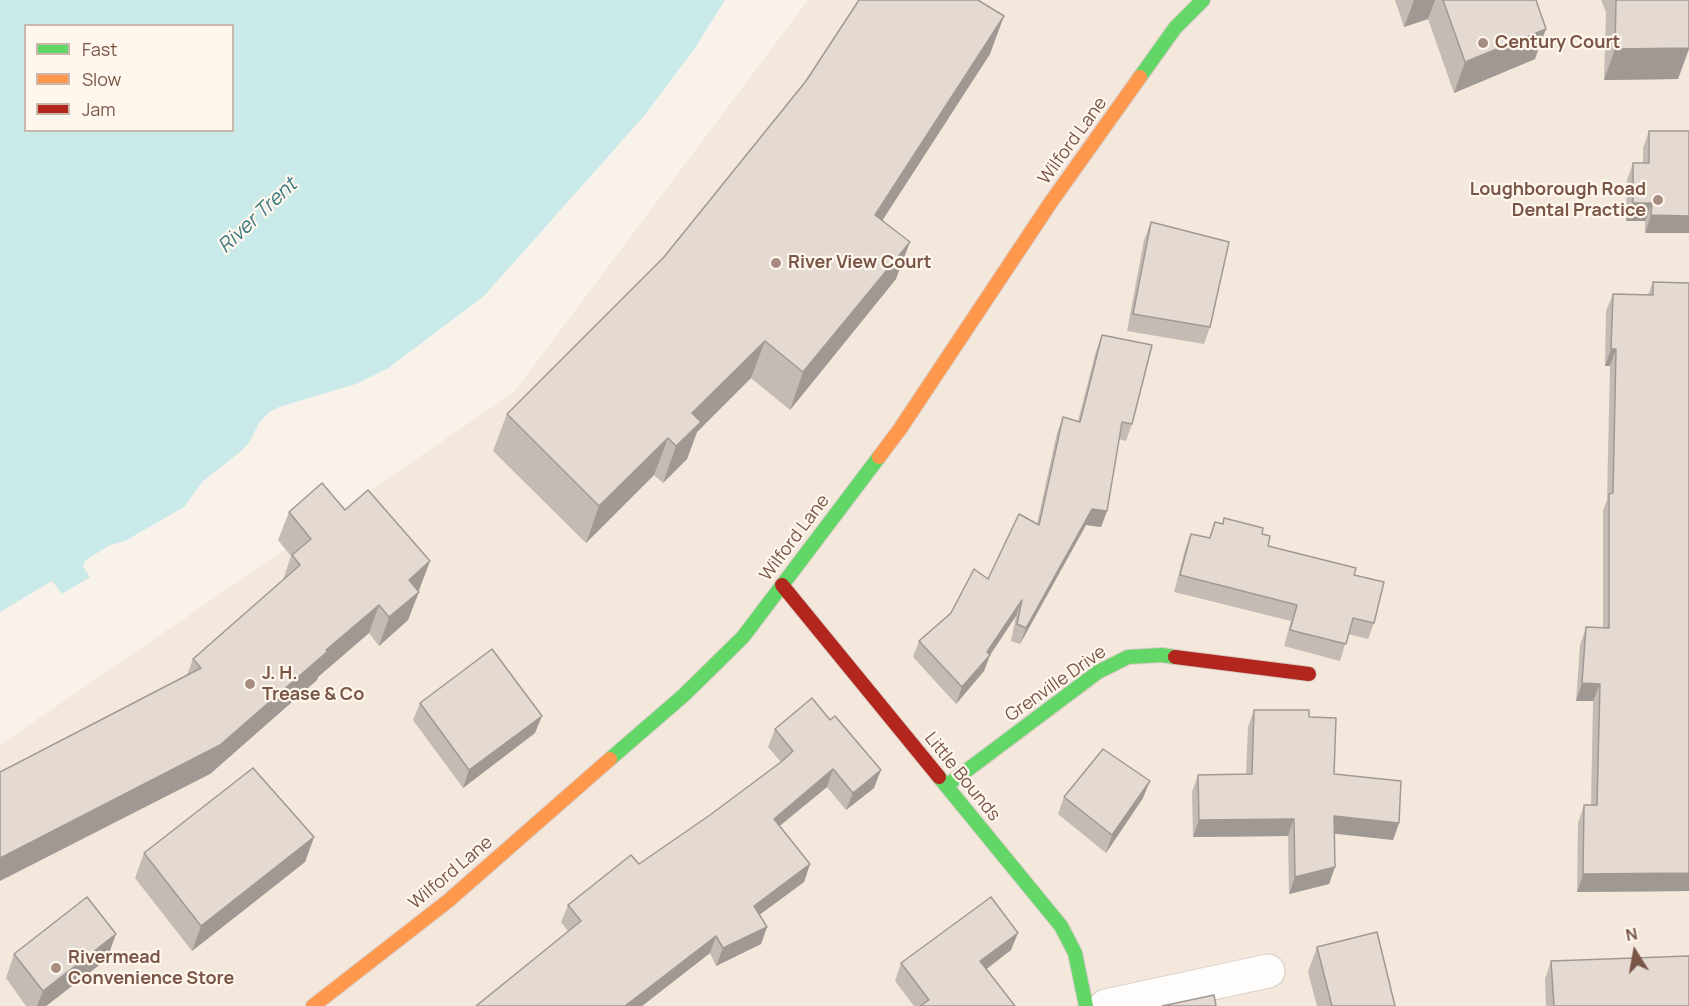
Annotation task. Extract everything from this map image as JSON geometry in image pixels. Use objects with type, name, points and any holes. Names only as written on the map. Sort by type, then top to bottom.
[{"type":"main road","name":"Wilford Lane","points":[[313,1006],[448,901],[684,695],[743,637],[900,429],[1051,202],[1175,28],[1203,0]]},
{"type":"main road","name":"Little Bounds","points":[[782,585],[1060,926],[1075,953],[1086,1006]]},
{"type":"main road","name":"Grenville Drive","points":[[946,786],[1098,672],[1128,657],[1162,656],[1309,674]]},
{"type":"street","points":[[1106,1006],[1268,970]]},
{"type":"shaded area","points":[[808,0],[1689,0],[1689,1006],[0,1006],[0,745],[514,392]]},
{"type":"water","name":"River Trent","points":[[0,0],[725,0],[695,48],[644,116],[484,296],[387,369],[356,384],[279,407],[268,413],[259,423],[249,443],[203,481],[184,507],[125,541],[110,545],[86,560],[83,566],[90,577],[62,594],[52,581],[0,612]]},
{"type":"building","name":"River View Court","points":[[859,0],[978,0],[1004,16],[875,215],[910,242],[803,372],[765,341],[692,413],[701,422],[676,446],[668,438],[599,506],[507,414],[664,257],[806,81]]},
{"type":"building","points":[[1443,0],[1536,0],[1546,29],[1465,62]]},
{"type":"building","points":[[1616,0],[1689,0],[1689,48],[1615,49]]},
{"type":"building","name":"Loughborough Road Dental Practice","points":[[1649,131],[1689,131],[1689,216],[1651,215],[1652,203],[1633,203],[1633,163],[1649,163]]},
{"type":"building","points":[[1151,222],[1229,242],[1210,327],[1133,314]]},
{"type":"building","points":[[1653,282],[1689,283],[1689,873],[1583,874],[1584,805],[1597,805],[1600,684],[1582,683],[1586,627],[1609,628],[1609,494],[1613,493],[1616,349],[1611,349],[1613,294],[1653,295]]},
{"type":"building","points":[[1102,335],[1152,345],[1132,424],[1122,422],[1107,511],[1092,509],[1026,628],[1017,624],[1022,600],[987,652],[990,655],[962,687],[919,641],[951,613],[974,569],[988,579],[1019,514],[1039,525],[1063,417],[1080,422]]},
{"type":"building","points":[[322,483],[345,510],[368,490],[430,561],[409,580],[419,592],[389,617],[379,605],[220,745],[0,858],[0,772],[201,668],[193,659],[300,565],[292,555],[311,539],[289,512]]},
{"type":"building","points":[[1224,518],[1263,528],[1262,534],[1270,536],[1268,546],[1356,568],[1354,575],[1384,582],[1374,623],[1353,618],[1346,644],[1290,630],[1297,605],[1180,575],[1191,534],[1210,538],[1215,522],[1223,524]]},
{"type":"building","points":[[492,649],[542,716],[469,770],[420,703]]},
{"type":"building","points":[[812,698],[830,720],[835,716],[881,770],[853,793],[833,769],[774,819],[810,864],[754,906],[767,927],[723,948],[716,936],[625,1006],[476,1006],[581,921],[568,905],[631,855],[639,864],[710,815],[793,751],[775,729]]},
{"type":"building","points":[[1254,710],[1309,710],[1309,717],[1336,718],[1334,774],[1401,781],[1399,823],[1334,816],[1335,867],[1295,877],[1294,819],[1199,820],[1198,775],[1252,774]]},
{"type":"building","points":[[1103,749],[1150,781],[1112,835],[1064,797]]},
{"type":"building","points":[[253,768],[314,837],[201,926],[144,853]]},
{"type":"building","points":[[87,897],[116,934],[43,991],[14,954]]},
{"type":"building","points":[[991,897],[1018,933],[980,961],[1015,1006],[920,1006],[929,1000],[901,963]]},
{"type":"building","points":[[1377,932],[1395,1006],[1332,1006],[1317,947]]},
{"type":"building","points":[[1689,956],[1689,1006],[1554,1006],[1551,961]]},
{"type":"building","points":[[1214,995],[1216,1006],[1162,1006]]},
{"type":"traffic: fast","points":[[1140,77],[1175,28],[1203,0]]},
{"type":"traffic: fast","points":[[610,759],[684,695],[743,637],[879,457]]},
{"type":"traffic: fast","points":[[946,786],[1098,672],[1128,657],[1162,655],[1175,657]]},
{"type":"traffic: fast","points":[[939,777],[1061,926],[1075,953],[1086,1006]]},
{"type":"traffic: slow","points":[[879,457],[1051,202],[1140,77]]},
{"type":"traffic: slow","points":[[313,1006],[448,901],[610,759]]},
{"type":"traffic: jam","points":[[782,585],[939,777]]},
{"type":"traffic: jam","points":[[1175,657],[1309,674]]},
{"type":"place","name":"Century Court","points":[[1483,43]]},
{"type":"place","name":"Loughborough Road Dental Practice","points":[[1658,200]]},
{"type":"place","name":"River View Court","points":[[776,263]]},
{"type":"place","name":"J. H. Trease & Co","points":[[250,684]]},
{"type":"place","name":"Rivermead Convenience Store","points":[[56,968]]}]
